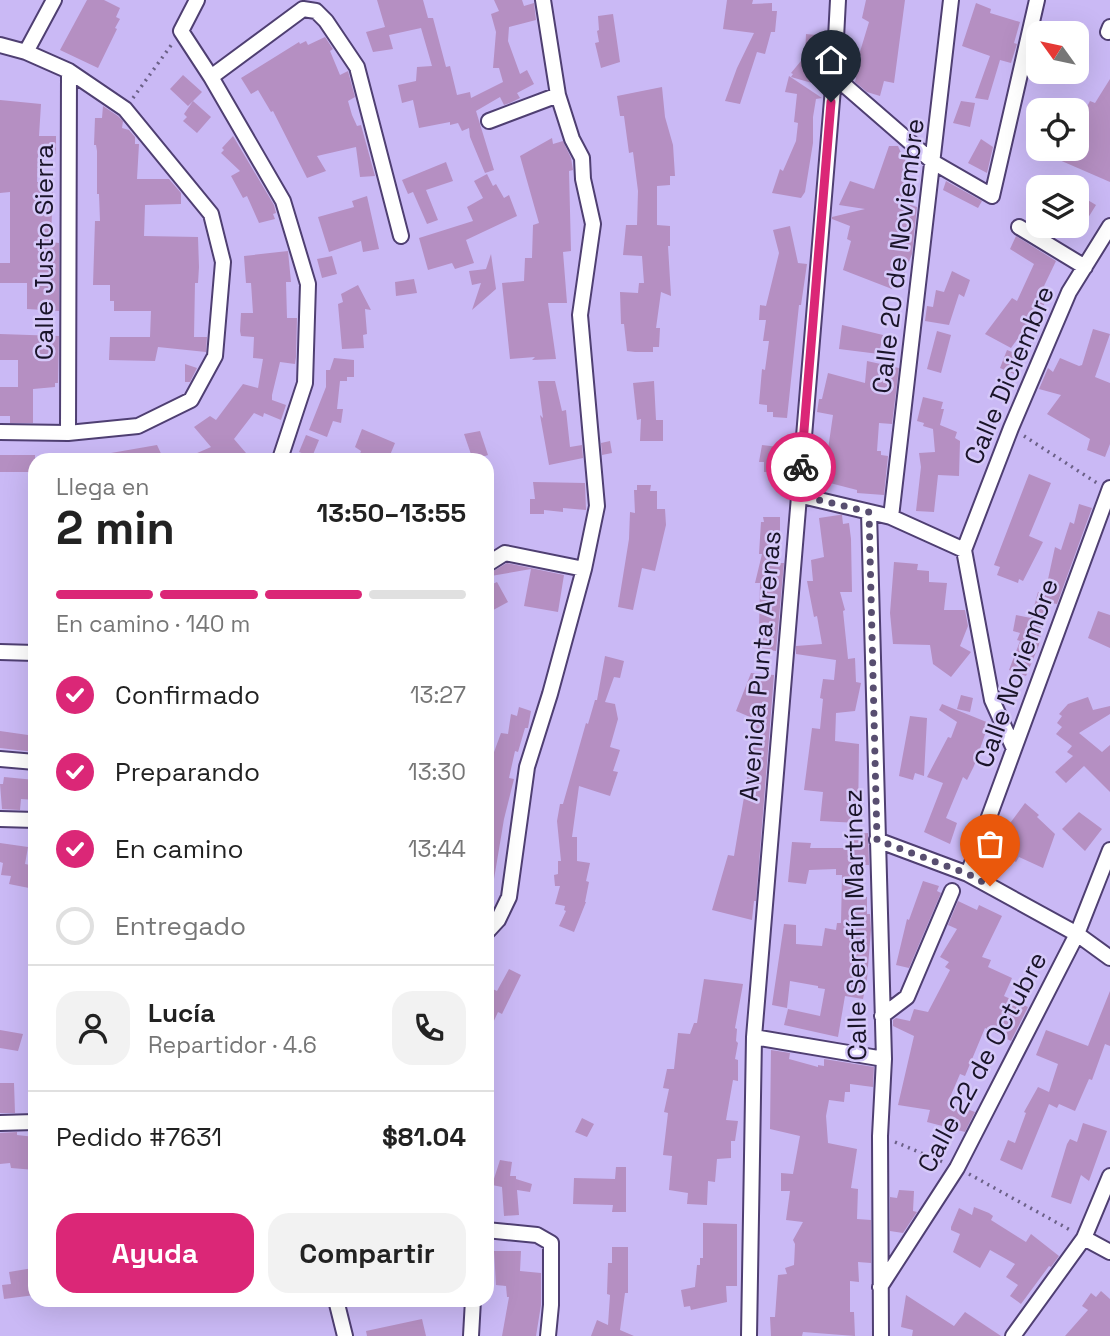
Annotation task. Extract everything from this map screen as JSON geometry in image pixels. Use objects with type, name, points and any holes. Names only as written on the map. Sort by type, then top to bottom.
[{"type":"street","points":[[26,52],[54,0]]},
{"type":"street","points":[[197,0],[181,32],[283,201],[308,284],[305,383],[283,453]]},
{"type":"street","points":[[494,924],[509,897],[527,767],[584,569],[597,506],[580,315],[593,224],[583,179],[582,158],[572,139],[558,95],[543,0]]},
{"type":"street","name":"Avenida Punta Arenas","points":[[749,1336],[754,1037],[834,76],[838,0]]},
{"type":"street","name":"Calle 20 de Noviembre","points":[[891,517],[951,0]]},
{"type":"street","points":[[834,76],[933,162],[992,196],[1037,0]]},
{"type":"street","points":[[211,78],[303,9],[316,11],[326,21],[357,67],[401,236]]},
{"type":"street","points":[[0,46],[26,52],[69,71],[125,109],[211,214],[223,262],[215,356],[191,400],[138,426],[68,433],[0,432]]},
{"type":"street","name":"Calle Justo Sierra","points":[[68,433],[69,71]]},
{"type":"street","points":[[489,121],[558,95]]},
{"type":"street","name":"Calle Diciembre","points":[[964,550],[1011,428],[1069,292],[1110,226]]},
{"type":"street","points":[[1019,227],[1085,267]]},
{"type":"street","name":"Calle Noviembre","points":[[968,874],[1110,489]]},
{"type":"street","points":[[798,495],[891,517],[964,550],[992,700],[1014,750]]},
{"type":"street","name":"Calle Serafín Martínez","points":[[869,512],[884,1059],[880,1136],[881,1336]]},
{"type":"street","points":[[494,560],[505,553],[584,569]]},
{"type":"street","points":[[0,652],[28,653]]},
{"type":"street","points":[[0,760],[28,762]]},
{"type":"street","points":[[0,819],[28,820]]},
{"type":"street","points":[[877,840],[968,874],[1077,934],[1110,958]]},
{"type":"street","name":"Calle 22 de Octubre","points":[[879,1288],[957,1168],[1077,934],[1110,850]]},
{"type":"street","points":[[882,1016],[907,996],[952,891]]},
{"type":"street","points":[[754,1037],[884,1059]]},
{"type":"street","points":[[0,1123],[28,1122]]},
{"type":"street","points":[[1013,1336],[1084,1238],[1110,1176]]},
{"type":"street","points":[[494,1231],[537,1235],[551,1243],[548,1336]]},
{"type":"street","points":[[1084,1238],[1110,1252]]},
{"type":"street","points":[[338,1307],[345,1336]]},
{"type":"street","points":[[471,1336],[473,1307]]},
{"type":"path","points":[[125,109],[181,32]]},
{"type":"path","points":[[1011,428],[1110,489]]},
{"type":"path","points":[[880,1136],[957,1168],[1084,1238]]},
{"type":"building","points":[[87,0],[104,0],[120,8],[116,17],[120,19],[115,28],[117,29],[98,68],[60,50]]},
{"type":"building","points":[[377,0],[423,0],[428,18],[433,18],[446,67],[450,66],[457,95],[470,92],[471,98],[503,82],[499,68],[493,68],[496,32],[491,14],[499,11],[494,0],[522,0],[524,6],[534,3],[536,20],[509,27],[508,41],[520,74],[527,70],[534,84],[517,93],[520,98],[510,103],[504,105],[500,97],[476,111],[494,170],[485,173],[469,128],[462,131],[458,123],[450,125],[450,122],[419,128],[413,100],[402,103],[398,85],[416,81],[417,67],[432,66],[421,28],[389,35],[393,49],[373,52],[366,32],[385,27]]},
{"type":"building","points":[[727,0],[753,0],[752,4],[772,3],[772,11],[777,11],[775,32],[771,32],[765,54],[757,52],[740,104],[725,101],[754,33],[723,29]]},
{"type":"building","points":[[866,0],[905,0],[894,83],[884,81],[880,96],[867,92],[855,82],[861,56],[859,55],[869,22],[862,18]]},
{"type":"building","points":[[976,3],[991,9],[990,13],[1020,22],[1011,63],[1000,60],[988,100],[975,98],[990,56],[962,46]]},
{"type":"building","points":[[613,14],[620,62],[601,68],[595,43],[599,42],[598,16]]},
{"type":"building","points":[[806,34],[826,36],[819,85],[791,77],[791,73],[805,56]]},
{"type":"building","points":[[325,37],[333,49],[330,51],[340,75],[348,71],[355,97],[348,101],[357,126],[361,125],[375,176],[360,177],[356,147],[317,156],[326,171],[307,178],[273,111],[271,112],[258,90],[251,94],[241,78],[299,42],[300,44],[306,41],[308,45]]},
{"type":"building","points":[[183,75],[202,92],[188,106],[170,89]]},
{"type":"building","points":[[789,76],[822,98],[816,99],[813,143],[805,192],[801,198],[772,193],[780,169],[783,171],[796,141],[798,123],[794,122],[797,94],[785,92]]},
{"type":"building","points":[[1110,79],[1110,182],[1062,161],[1089,161],[1089,103],[1095,103]]},
{"type":"building","points":[[662,87],[665,117],[673,145],[675,176],[670,176],[670,185],[657,186],[657,225],[670,226],[668,246],[671,296],[661,292],[656,328],[660,328],[659,347],[653,347],[653,352],[635,352],[627,351],[624,324],[621,324],[620,292],[638,293],[639,283],[644,283],[642,256],[623,255],[626,225],[637,225],[638,191],[633,152],[629,153],[624,116],[620,116],[617,96]]},
{"type":"building","points":[[0,100],[41,104],[39,136],[56,136],[56,154],[38,154],[37,182],[53,182],[51,242],[59,243],[59,311],[27,309],[27,283],[0,283],[0,263],[10,263],[10,192],[0,193]]},
{"type":"building","points":[[193,101],[211,117],[197,133],[183,121],[187,117],[184,114]]},
{"type":"building","points":[[961,101],[975,103],[970,127],[953,123]]},
{"type":"building","points":[[103,106],[123,121],[122,128],[129,130],[135,137],[135,144],[139,144],[137,179],[169,179],[181,193],[181,204],[145,205],[144,236],[198,237],[199,267],[198,283],[195,283],[194,337],[207,337],[206,352],[158,347],[155,361],[109,360],[110,337],[150,337],[151,311],[114,311],[114,301],[110,301],[110,285],[93,285],[95,221],[100,221],[97,151],[94,145],[95,118],[102,118]]},
{"type":"building","points":[[233,136],[274,205],[275,219],[259,223],[247,196],[243,198],[231,176],[240,171],[221,153]]},
{"type":"building","points":[[552,138],[553,144],[563,141],[573,170],[569,171],[571,251],[563,252],[567,303],[548,303],[556,359],[510,359],[502,283],[524,281],[525,258],[532,258],[533,225],[539,223],[520,156]]},
{"type":"building","points":[[981,139],[993,147],[987,173],[968,163]]},
{"type":"building","points":[[889,146],[898,146],[902,155],[906,156],[904,169],[910,171],[908,176],[916,179],[908,204],[917,207],[912,254],[903,277],[897,275],[892,289],[843,270],[851,241],[847,239],[850,226],[832,219],[865,209],[839,205],[850,181],[874,189]]},
{"type":"building","points":[[446,162],[453,181],[426,190],[438,220],[427,224],[413,192],[408,194],[402,180]]},
{"type":"building","points":[[487,174],[504,198],[509,195],[517,216],[466,240],[474,263],[455,269],[452,263],[428,270],[419,238],[473,221],[467,207],[483,198],[474,181]]},
{"type":"building","points":[[946,181],[982,201],[978,208],[943,190]]},
{"type":"building","points":[[367,196],[379,249],[363,252],[361,241],[329,252],[318,217],[354,207],[352,201]]},
{"type":"building","points":[[1089,201],[1096,205],[1089,216]]},
{"type":"building","points":[[790,226],[798,263],[807,264],[799,305],[787,418],[773,417],[773,412],[767,412],[767,405],[759,404],[762,369],[765,370],[769,341],[763,341],[766,320],[759,320],[760,305],[766,306],[779,253],[773,230]]},
{"type":"building","points":[[1016,236],[1056,261],[1044,286],[1051,290],[1040,313],[1037,312],[1011,348],[985,334],[1012,298],[1017,301],[1034,264],[1010,249]]},
{"type":"building","points":[[288,251],[291,282],[286,282],[287,318],[297,318],[296,357],[295,364],[280,362],[272,395],[272,400],[286,405],[281,420],[264,413],[263,417],[254,413],[234,439],[246,453],[197,453],[211,447],[194,427],[210,416],[216,420],[243,384],[258,388],[263,359],[253,358],[254,337],[241,336],[240,331],[241,313],[253,313],[251,283],[246,283],[244,256]]},
{"type":"building","points":[[491,254],[496,289],[472,310],[481,283],[472,285],[469,271],[486,269]]},
{"type":"building","points":[[332,256],[337,274],[322,278],[317,259]]},
{"type":"building","points":[[952,271],[970,280],[964,297],[959,294],[949,325],[925,321],[927,306],[933,307],[936,290],[944,292]]},
{"type":"building","points":[[414,279],[417,293],[396,296],[395,282]]},
{"type":"building","points":[[358,285],[371,310],[365,309],[367,334],[363,335],[364,348],[342,349],[338,304],[343,302],[341,294]]},
{"type":"building","points":[[842,325],[883,335],[879,354],[839,349]]},
{"type":"building","points":[[1093,329],[1110,334],[1095,377],[1110,383],[1110,444],[1105,457],[1087,450],[1090,439],[1047,414],[1061,395],[1039,389],[1048,368],[1053,372],[1060,358],[1082,365]]},
{"type":"building","points":[[937,331],[951,335],[941,373],[927,369]]},
{"type":"building","points":[[0,334],[59,336],[58,383],[55,383],[55,387],[33,389],[33,423],[10,423],[10,416],[0,416],[0,387],[18,387],[18,360],[0,360]]},
{"type":"building","points":[[1007,350],[1020,355],[1014,374],[1000,368]]},
{"type":"building","points":[[334,358],[354,360],[354,377],[340,381],[337,409],[343,409],[341,423],[333,421],[327,437],[309,430],[326,387],[326,370],[330,370]]},
{"type":"building","points":[[867,361],[899,368],[892,424],[879,423],[877,451],[888,456],[884,495],[857,493],[857,490],[826,482],[833,415],[817,412],[828,373],[865,383]]},
{"type":"building","points":[[185,364],[197,368],[190,382],[185,382]]},
{"type":"building","points":[[538,381],[555,381],[562,411],[566,410],[570,447],[582,445],[583,458],[549,465],[540,415],[543,418]]},
{"type":"building","points":[[654,381],[656,420],[663,420],[663,441],[640,441],[641,419],[637,420],[633,383]]},
{"type":"building","points":[[923,397],[943,402],[940,425],[957,432],[955,438],[960,441],[959,476],[938,475],[934,512],[916,511],[921,467],[919,453],[935,452],[933,429],[917,421]]},
{"type":"building","points":[[362,429],[395,443],[391,453],[360,453],[355,447]]},
{"type":"building","points":[[480,431],[487,453],[471,453],[464,434]]},
{"type":"building","points":[[306,435],[319,440],[314,453],[299,452]]},
{"type":"building","points":[[610,441],[612,453],[602,455],[601,443]]},
{"type":"building","points":[[157,445],[161,453],[111,453]]},
{"type":"building","points":[[762,445],[787,448],[786,470],[780,473],[764,472],[764,462],[759,462]]},
{"type":"building","points":[[0,455],[28,455],[28,472],[0,472]]},
{"type":"building","points":[[1029,474],[1051,483],[1029,536],[1043,542],[1023,581],[1019,579],[1018,583],[997,575],[1000,567],[994,565]]},
{"type":"building","points":[[533,482],[585,483],[586,510],[563,508],[563,512],[544,510],[544,514],[530,514],[530,499],[535,499]]},
{"type":"building","points":[[637,485],[651,485],[650,491],[657,491],[657,509],[665,509],[666,525],[655,571],[642,568],[633,610],[618,607],[629,539],[630,512],[635,513],[634,490],[637,490]]},
{"type":"building","points":[[1079,504],[1092,508],[1057,604],[1046,602],[1039,645],[1026,676],[1009,670],[1020,641],[1017,640],[1020,633],[1013,631],[1016,615],[1031,618],[1038,592],[1045,593],[1055,547],[1061,550],[1070,522],[1074,524]]},
{"type":"building","points":[[842,515],[843,524],[849,523],[852,592],[840,592],[845,610],[848,659],[855,658],[856,682],[861,683],[855,711],[836,713],[835,741],[859,744],[858,823],[820,821],[823,792],[804,790],[812,728],[820,729],[823,679],[834,680],[836,660],[796,654],[796,646],[822,644],[807,581],[813,581],[811,560],[824,557],[819,518]]},
{"type":"building","points":[[763,517],[780,517],[780,563],[784,563],[776,651],[760,649],[763,629],[759,628],[760,583],[755,583],[762,554],[759,554]]},
{"type":"building","points":[[894,562],[918,564],[917,570],[929,571],[929,582],[947,583],[944,610],[965,610],[968,626],[960,646],[971,652],[951,677],[933,664],[930,645],[893,644],[890,613]]},
{"type":"building","points":[[507,563],[564,575],[558,612],[524,606],[531,569],[494,575],[494,571]]},
{"type":"building","points":[[497,582],[508,602],[494,610],[494,583]]},
{"type":"building","points":[[1098,611],[1110,615],[1110,648],[1088,638]]},
{"type":"building","points":[[605,656],[624,661],[620,678],[614,677],[605,702],[615,704],[618,719],[610,747],[620,750],[613,771],[618,772],[610,796],[579,786],[572,837],[577,837],[577,861],[590,863],[586,881],[589,882],[586,902],[574,932],[559,926],[566,911],[565,906],[555,904],[560,886],[555,886],[554,875],[558,874],[558,861],[561,861],[557,821],[586,723],[588,724],[597,700]]},
{"type":"building","points":[[751,673],[774,675],[756,901],[752,920],[712,910],[728,855],[734,856],[755,744],[757,720],[736,711]]},
{"type":"building","points":[[961,695],[973,698],[970,712],[957,709]]},
{"type":"building","points":[[1088,697],[1093,710],[1110,706],[1110,714],[1079,733],[1102,752],[1110,745],[1110,792],[1084,766],[1066,783],[1055,772],[1073,756],[1067,752],[1072,746],[1056,734],[1062,727],[1057,723],[1062,716],[1059,714],[1068,704]]},
{"type":"building","points":[[942,704],[989,723],[974,766],[967,780],[963,777],[946,818],[957,823],[950,844],[924,832],[943,783],[927,777],[948,737],[951,738],[957,722],[939,710]]},
{"type":"building","points":[[519,707],[531,711],[528,728],[525,728],[518,752],[515,751],[509,778],[514,779],[494,879],[494,752],[501,733],[508,734],[511,714],[517,716]]},
{"type":"building","points":[[910,716],[927,718],[924,776],[915,773],[913,780],[899,776]]},
{"type":"building","points":[[0,731],[28,735],[28,751],[0,748]]},
{"type":"building","points":[[4,777],[28,779],[28,800],[21,799],[20,810],[2,809],[0,784],[3,784]]},
{"type":"building","points":[[1025,803],[1055,834],[1043,868],[1019,857],[1016,862],[996,851],[1005,830]]},
{"type":"building","points":[[1079,812],[1102,829],[1085,851],[1062,829]]},
{"type":"building","points":[[868,833],[869,865],[859,865],[860,897],[867,897],[871,930],[863,999],[845,996],[838,1037],[784,1025],[788,1009],[820,1016],[825,989],[790,981],[787,1008],[772,1005],[784,924],[796,925],[796,944],[822,946],[825,928],[836,930],[837,923],[841,923],[842,875],[836,875],[836,869],[809,870],[806,884],[788,882],[792,842],[811,843],[810,848],[848,848],[850,834]]},
{"type":"building","points":[[0,843],[28,847],[25,864],[28,865],[28,888],[9,884],[11,876],[1,875],[3,863],[0,862]]},
{"type":"building","points":[[923,881],[939,886],[937,891],[941,893],[909,968],[896,965],[907,919],[909,920]]},
{"type":"building","points":[[958,901],[977,910],[979,905],[1002,916],[982,957],[991,960],[988,967],[1012,978],[1004,996],[1028,1007],[1011,1041],[985,1028],[965,1076],[960,1074],[948,1102],[975,1112],[965,1132],[927,1122],[930,1110],[898,1105],[914,1036],[893,1026],[893,1020],[896,1018],[910,1021],[914,1009],[928,1012],[950,970],[945,967],[949,962],[940,957],[957,929],[948,925]]},
{"type":"building","points":[[509,969],[521,975],[502,1014],[498,1012],[494,1021],[494,990],[497,991]]},
{"type":"building","points":[[704,979],[743,984],[735,1028],[738,1043],[735,1059],[738,1060],[738,1081],[733,1080],[726,1120],[738,1121],[735,1141],[731,1141],[731,1158],[717,1159],[715,1182],[708,1181],[707,1205],[687,1204],[688,1193],[669,1190],[672,1156],[663,1155],[668,1113],[664,1112],[669,1089],[663,1088],[667,1069],[674,1069],[678,1033],[690,1034],[694,1023],[697,1023]]},
{"type":"building","points":[[1110,991],[1110,1046],[1105,1044],[1092,1080],[1089,1079],[1075,1111],[1059,1104],[1057,1108],[1049,1104],[1022,1170],[1000,1160],[1008,1140],[1015,1143],[1026,1113],[1024,1112],[1038,1087],[1049,1092],[1058,1064],[1036,1055],[1046,1030],[1088,1046]]},
{"type":"building","points":[[0,1030],[23,1034],[18,1051],[0,1048]]},
{"type":"building","points":[[771,1050],[790,1053],[789,1059],[818,1067],[824,1066],[824,1059],[874,1067],[873,1087],[850,1084],[850,1092],[845,1092],[844,1102],[829,1100],[826,1116],[828,1143],[857,1149],[851,1188],[858,1189],[857,1219],[871,1220],[871,1263],[858,1262],[859,1282],[850,1281],[850,1312],[854,1312],[855,1336],[803,1332],[802,1336],[771,1336],[770,1317],[775,1317],[778,1275],[787,1274],[785,1268],[794,1265],[793,1240],[803,1222],[786,1220],[790,1191],[781,1191],[781,1173],[793,1174],[800,1136],[770,1129]]},
{"type":"building","points":[[0,1083],[14,1083],[15,1113],[0,1113]]},
{"type":"building","points":[[582,1118],[594,1124],[587,1137],[575,1132]]},
{"type":"building","points":[[1083,1123],[1107,1131],[1089,1181],[1081,1175],[1071,1204],[1051,1197],[1067,1144],[1070,1139],[1077,1142]]},
{"type":"building","points":[[17,1132],[17,1135],[28,1136],[28,1169],[11,1168],[10,1163],[0,1164],[0,1133]]},
{"type":"building","points":[[500,1160],[512,1162],[510,1176],[532,1184],[530,1192],[517,1190],[519,1215],[504,1216],[502,1187],[494,1185]]},
{"type":"building","points":[[616,1167],[626,1167],[626,1212],[612,1212],[613,1205],[573,1204],[574,1178],[615,1179]]},
{"type":"building","points":[[899,1190],[914,1191],[913,1211],[917,1212],[903,1233],[890,1231],[890,1197],[897,1198]]},
{"type":"building","points":[[974,1207],[989,1213],[993,1216],[991,1220],[1026,1242],[1031,1234],[1059,1256],[1021,1304],[1010,1296],[1018,1285],[1006,1277],[1015,1264],[990,1250],[980,1268],[953,1252],[960,1234],[951,1230],[951,1227],[959,1208],[972,1215]]},
{"type":"building","points":[[703,1223],[737,1224],[737,1286],[726,1286],[727,1302],[691,1310],[690,1306],[684,1307],[681,1290],[695,1287],[697,1265],[700,1265],[700,1258],[703,1258]]},
{"type":"building","points":[[612,1247],[628,1247],[628,1293],[625,1293],[620,1330],[634,1336],[591,1336],[597,1320],[608,1325],[608,1263],[612,1263]]},
{"type":"building","points":[[494,1251],[521,1251],[520,1271],[541,1273],[541,1305],[536,1336],[502,1336],[509,1297],[506,1286],[496,1285]]},
{"type":"building","points":[[28,1269],[28,1296],[4,1299],[2,1285],[11,1284],[9,1272]]},
{"type":"building","points":[[1101,1291],[1110,1299],[1110,1336],[1065,1336],[1088,1310],[1082,1306],[1091,1293],[1096,1297]]},
{"type":"building","points":[[906,1295],[954,1326],[965,1312],[1001,1336],[912,1336],[913,1330],[901,1327]]},
{"type":"building","points":[[422,1319],[426,1336],[367,1336],[366,1331]]},
{"type":"way so far","points":[[801,467],[798,495],[869,512],[877,840],[968,874],[990,886]]},
{"type":"route","points":[[801,467],[831,102]]}]
